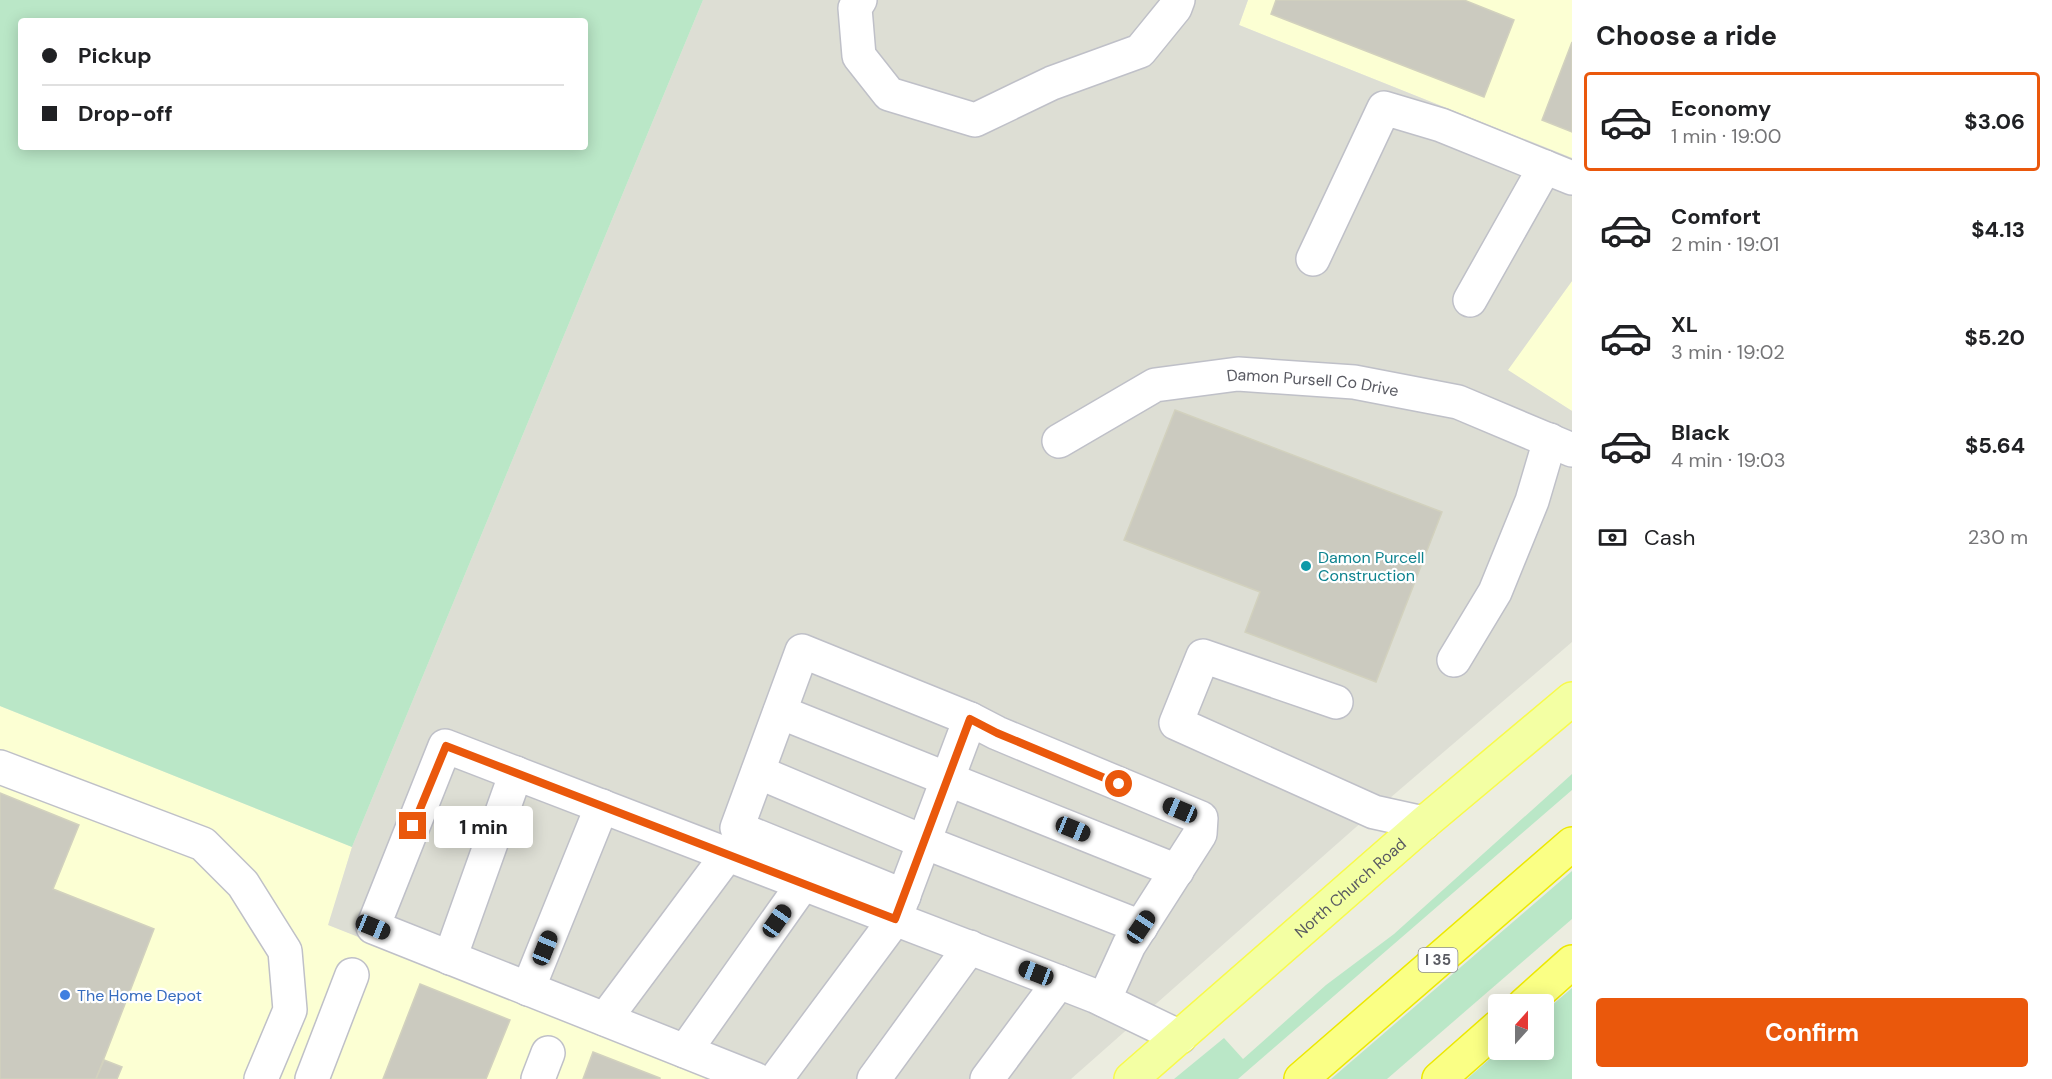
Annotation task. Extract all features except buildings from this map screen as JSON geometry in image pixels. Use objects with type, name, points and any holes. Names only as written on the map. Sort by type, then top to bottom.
[{"type":"highway","name":"I 35","points":[[1301,1079],[1572,844]]},
{"type":"highway","points":[[1536,994],[1572,962]]},
{"type":"highway","points":[[1439,1079],[1488,1036]]},
{"type":"main road","name":"North Church Road","points":[[1131,1079],[1424,823],[1572,699]]},
{"type":"lane","points":[[860,0],[855,8],[859,56],[889,94],[975,120],[1052,82],[1140,51],[1175,8],[1178,0]]},
{"type":"lane","points":[[1313,259],[1384,108],[1441,125],[1558,173],[1470,300]]},
{"type":"lane","name":"Damon Pursell Co Drive","points":[[1059,441],[1155,386],[1238,374],[1354,382],[1458,402],[1561,445]]},
{"type":"lane","points":[[1454,660],[1495,592],[1532,501],[1561,445]]},
{"type":"lane","points":[[1104,1000],[1129,945],[1200,834],[1201,818],[997,733],[970,719],[802,651],[737,828],[900,908],[970,947],[1104,1000],[1180,1037]]},
{"type":"lane","points":[[1336,702],[1203,656],[1176,723],[1374,812],[1424,823]]},
{"type":"lane","points":[[780,712],[1177,871]]},
{"type":"lane","points":[[776,1079],[900,908],[970,719]]},
{"type":"lane","points":[[755,1079],[373,927],[446,746],[803,884],[900,908]]},
{"type":"lane","points":[[0,767],[203,844],[243,884],[285,951],[290,1010],[261,1079]]},
{"type":"lane","points":[[758,772],[924,842],[1141,927]]},
{"type":"lane","points":[[450,957],[516,773]]},
{"type":"lane","points":[[528,989],[602,806]]},
{"type":"lane","points":[[604,1019],[728,854]]},
{"type":"lane","points":[[686,1051],[803,884]]},
{"type":"lane","points":[[874,1079],[970,947]]},
{"type":"lane","points":[[312,1079],[352,975]]},
{"type":"lane","points":[[987,1079],[1059,981]]},
{"type":"shaded area","points":[[0,0],[703,0],[352,847],[0,706]]},
{"type":"shaded area","points":[[703,0],[1248,0],[1239,25],[1572,158],[1572,281],[1508,370],[1572,411],[1572,642],[1355,828],[1071,1079],[717,1079],[328,925],[352,847]]},
{"type":"shaded area","points":[[1248,0],[1572,0],[1572,158],[1239,25]]},
{"type":"shaded area","points":[[1572,281],[1572,411],[1507,370]]},
{"type":"shaded area","points":[[0,706],[352,847],[329,925],[717,1079],[0,1079]]},
{"type":"shaded area","points":[[1572,774],[1572,790],[1238,1079],[1174,1079],[1224,1038],[1243,1059],[1326,985],[1394,934]]},
{"type":"shaded area","points":[[1572,871],[1572,919],[1387,1079],[1331,1079]]},
{"type":"shaded area","points":[[1572,988],[1572,1079],[1467,1079],[1489,1060],[1554,1060],[1554,1003]]},
{"type":"place","name":"Damon Purcell Construction","points":[[1306,566]]},
{"type":"place","name":"The Home Depot","points":[[65,995]]},
{"type":"route","points":[[413,826],[446,746],[895,919],[970,719],[997,733],[1119,784]]}]
